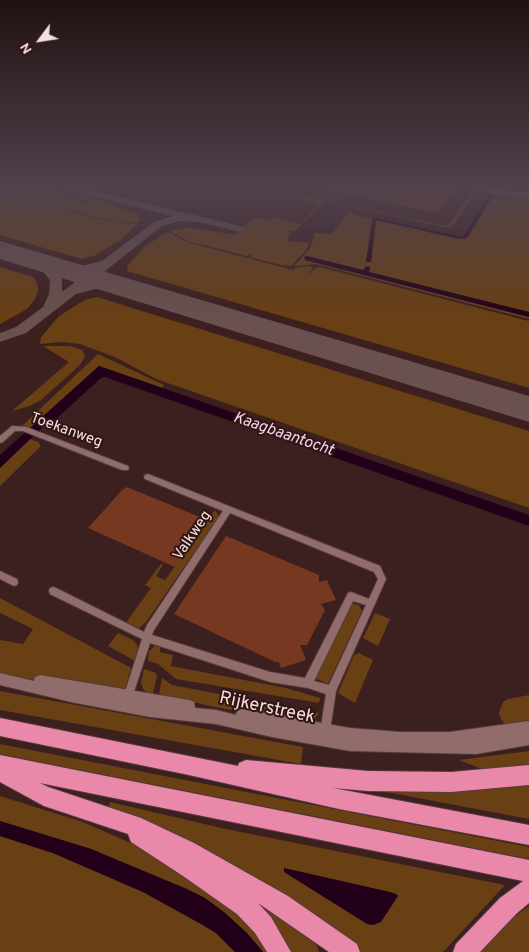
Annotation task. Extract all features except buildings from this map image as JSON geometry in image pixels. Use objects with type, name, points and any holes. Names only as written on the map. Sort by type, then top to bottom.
[{"type":"highway","points":[[0,727],[189,765],[339,799],[529,835]]},
{"type":"highway","points":[[0,765],[529,871]]},
{"type":"highway","points":[[189,765],[368,781],[451,782],[529,775]]},
{"type":"highway","points":[[0,771],[44,796],[141,828],[222,869],[280,904],[349,952]]},
{"type":"highway","points":[[108,816],[191,868],[245,906],[263,925],[280,952]]},
{"type":"highway","points":[[464,952],[508,906],[529,889]]},
{"type":"street","name":"Toekanweg","points":[[0,440],[14,428],[24,429],[125,468]]},
{"type":"street","points":[[148,477],[228,510]]},
{"type":"street","name":"Valkweg","points":[[128,701],[146,637],[159,612],[228,510],[377,569],[382,579],[370,603]]},
{"type":"street","points":[[0,575],[14,582]]},
{"type":"street","points":[[53,591],[146,637],[270,677],[308,683],[331,691]]},
{"type":"street","points":[[308,683],[351,596],[370,603],[331,691],[325,735]]},
{"type":"street","name":"Rijkerstreek","points":[[0,674],[128,701],[150,710],[216,716],[272,730],[400,739],[450,739],[529,728]]},
{"type":"street","name":"Rijkerstreek","points":[[0,679],[71,696],[128,701]]},
{"type":"street","name":"Rijkerstreek","points":[[325,735],[366,745],[476,746],[529,738]]},
{"type":"shaded area","points":[[0,230],[131,230],[122,239],[96,255],[82,259],[0,235]]},
{"type":"shaded area","points":[[208,230],[235,235],[240,230],[296,230],[290,231],[287,241],[309,243],[306,250],[291,266],[250,257],[249,254],[247,256],[207,246],[210,242],[206,246],[190,242],[170,231]]},
{"type":"shaded area","points":[[335,230],[370,230],[366,261],[371,262],[375,230],[422,230],[459,239],[468,237],[472,230],[529,230],[529,312],[369,272],[370,267],[363,270],[307,256],[305,260],[529,317],[529,319],[316,264],[294,266],[310,249],[315,233],[332,234]]},
{"type":"shaded area","points":[[168,232],[189,243],[293,270],[309,266],[313,268],[307,276],[317,267],[323,268],[529,321],[529,388],[127,271],[128,265],[145,246]]},
{"type":"shaded area","points":[[0,267],[33,277],[37,283],[38,290],[35,299],[27,309],[0,324]]},
{"type":"shaded area","points":[[97,297],[529,431],[529,508],[156,379],[117,358],[80,344],[62,342],[40,344],[41,337],[59,316],[85,300]]},
{"type":"shaded area","points":[[43,346],[70,346],[82,350],[85,356],[80,365],[41,400],[30,406],[12,411],[69,362]]},
{"type":"shaded area","points":[[98,354],[164,385],[162,388],[99,366],[29,429],[22,426]]},
{"type":"shaded area","points":[[30,439],[38,442],[41,446],[0,486],[0,468]]},
{"type":"shaded area","points":[[215,510],[219,517],[146,622],[139,628],[125,624],[151,588],[145,585],[161,564],[163,565],[156,576],[165,580]]},
{"type":"shaded area","points":[[0,598],[131,668],[123,692],[110,693],[0,674],[0,640],[23,644],[33,629],[0,613]]},
{"type":"shaded area","points":[[350,603],[359,605],[362,611],[328,684],[315,678]]},
{"type":"shaded area","points":[[375,613],[390,619],[378,646],[363,638]]},
{"type":"shaded area","points":[[118,633],[133,640],[137,645],[135,661],[108,646]]},
{"type":"shaded area","points":[[155,646],[160,647],[160,652],[173,655],[171,666],[286,688],[320,698],[319,703],[176,679],[158,664],[148,661],[149,651]]},
{"type":"shaded area","points":[[359,653],[373,660],[355,703],[338,693],[354,655]]},
{"type":"shaded area","points":[[144,669],[156,673],[157,676],[152,698],[143,689],[141,682]]},
{"type":"shaded area","points":[[162,678],[172,685],[319,713],[311,724],[215,707],[159,694]]},
{"type":"shaded area","points":[[0,691],[303,747],[301,764],[0,710]]},
{"type":"shaded area","points":[[529,695],[529,726],[506,725],[499,713],[503,702],[508,699]]},
{"type":"shaded area","points":[[0,744],[529,847],[529,859],[0,754]]},
{"type":"shaded area","points":[[529,751],[529,764],[484,770],[459,760]]},
{"type":"shaded area","points":[[529,781],[529,819],[376,790]]},
{"type":"shaded area","points":[[0,796],[83,822],[135,845],[185,872],[219,893],[275,952],[263,952],[247,933],[205,898],[91,849],[0,821]]},
{"type":"shaded area","points":[[110,802],[226,829],[505,885],[443,952],[361,952],[282,899],[108,808]]},
{"type":"shaded area","points":[[0,836],[53,853],[143,892],[216,933],[235,952],[0,952]]},
{"type":"shaded area","points":[[529,906],[529,952],[480,952],[510,920]]},
{"type":"shaded area","points":[[264,907],[316,944],[319,952],[283,952],[260,916]]},
{"type":"water","points":[[371,230],[375,230],[371,262],[366,262]]},
{"type":"water","points":[[422,230],[433,230],[463,237],[467,230],[471,230],[466,239],[459,239]]},
{"type":"water","points":[[307,256],[363,270],[366,266],[370,267],[369,272],[529,312],[529,317],[305,260],[304,257]]},
{"type":"water","name":"Kaagbaantocht","points":[[99,366],[529,515],[529,526],[105,377],[101,378],[56,419],[50,420],[0,468],[0,455]]},
{"type":"water","points":[[0,821],[91,849],[187,889],[205,898],[224,912],[247,933],[263,952],[235,952],[216,933],[143,892],[53,853],[0,836]]},
{"type":"water","points":[[284,868],[390,892],[398,896],[381,922],[373,925],[367,924],[284,872]]},
{"type":"taxiway","points":[[0,338],[21,330],[150,230]]},
{"type":"taxiway","points":[[30,260],[46,268],[56,279],[56,294],[49,306]]},
{"type":"taxiway","points":[[55,267],[81,270],[102,265]]},
{"type":"taxiway","points":[[76,290],[96,285],[118,286]]},
{"type":"runway","points":[[0,250],[529,409]]}]
